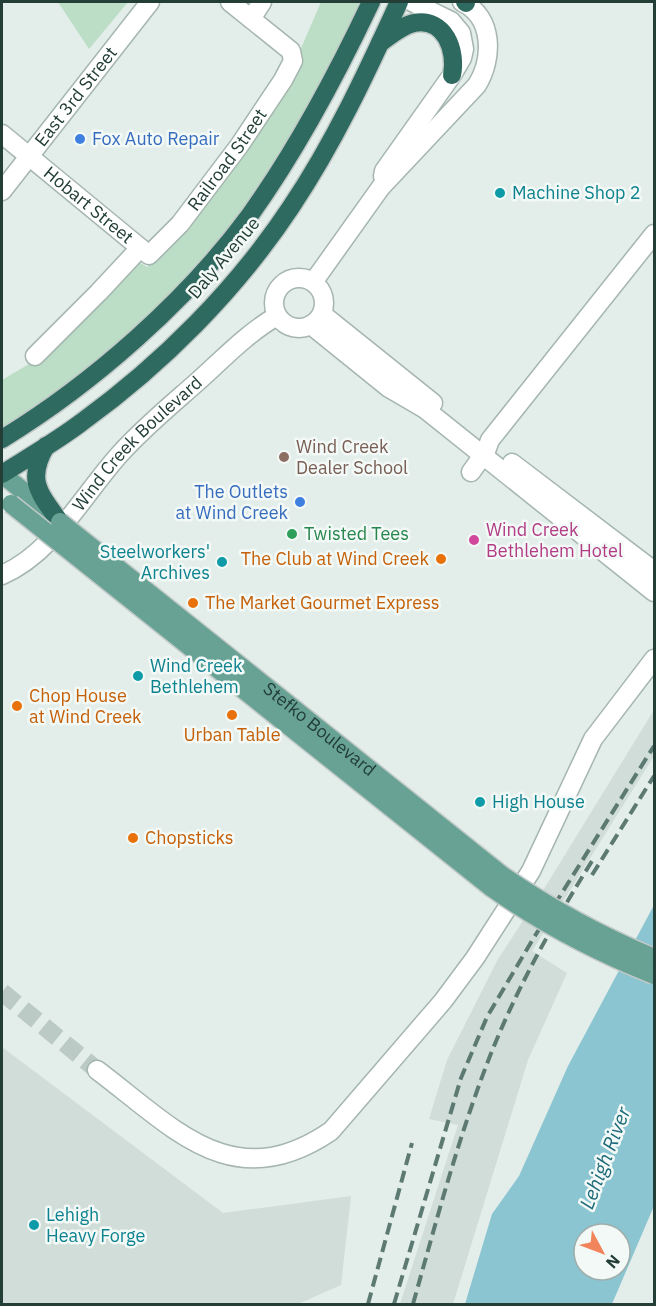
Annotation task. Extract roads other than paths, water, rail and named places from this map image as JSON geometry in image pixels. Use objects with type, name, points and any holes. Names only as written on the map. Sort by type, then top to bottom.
[{"type":"highway","name":"Daly Avenue","points":[[2,439],[69,393],[132,342],[182,293],[236,233],[315,113],[371,2]]},
{"type":"highway","name":"Daly Avenue","points":[[2,474],[81,424],[151,366],[184,335],[244,269],[281,222],[319,162],[351,103],[399,2]]},
{"type":"highway","points":[[379,44],[409,24],[432,26],[442,32],[450,44],[454,65],[452,75]]},
{"type":"highway","points":[[46,446],[35,470],[36,478],[47,503],[60,522]]},
{"type":"main road","name":"Stefko Boulevard","points":[[2,474],[11,497],[64,545],[492,888],[556,929],[619,961],[654,975]]},
{"type":"main road","name":"Stefko Boulevard","points":[[11,497],[60,522],[502,876],[564,915],[654,958]]},
{"type":"street","name":"East 3rd Street","points":[[2,191],[150,2]]},
{"type":"street","points":[[230,2],[251,19],[262,2]]},
{"type":"street","points":[[381,187],[384,171],[452,75],[462,58],[464,49],[459,30],[448,18],[412,2]]},
{"type":"street","points":[[314,281],[381,187],[477,85],[482,76],[488,50],[486,33],[480,19],[464,2]]},
{"type":"street","name":"Railroad Street","points":[[35,356],[99,292],[145,251],[180,224],[226,165],[276,91],[293,56],[291,51],[251,19]]},
{"type":"street","name":"Hobart Street","points":[[2,134],[145,251]]},
{"type":"street","points":[[471,472],[654,234]]},
{"type":"street","points":[[292,278],[307,278],[314,281],[319,286],[325,300],[317,320],[296,328],[289,326],[277,316],[274,301],[279,287],[292,278]]},
{"type":"street","name":"Wind Creek Boulevard","points":[[2,575],[21,566],[40,551],[119,455],[138,436],[265,322],[277,316]]},
{"type":"street","points":[[317,320],[486,450],[654,573],[654,592]]},
{"type":"street","points":[[486,450],[654,592]]},
{"type":"street","points":[[97,1070],[192,1141],[222,1154],[271,1158],[294,1151],[331,1131],[443,1001],[476,957],[531,871],[593,739],[654,659]]},
{"type":"water","name":"Lehigh River","points":[[654,905],[654,1206],[632,1257],[632,1222],[572,1222],[572,1282],[621,1282],[612,1304],[465,1304],[492,1214],[519,1176],[568,1066]]},
{"type":"tunnel","points":[[2,992],[97,1070]]},
{"type":"railway","points":[[394,1304],[461,1078],[487,1017],[654,746]]},
{"type":"railway","points":[[592,875],[654,776]]},
{"type":"railway","points":[[413,1304],[459,1145],[492,1051],[538,954],[592,861]]},
{"type":"railway","points":[[368,1304],[412,1143]]},
{"type":"place","name":"Fox Auto Repair","points":[[80,139]]},
{"type":"place","name":"Machine Shop 2","points":[[500,193]]},
{"type":"place","name":"Wind Creek Dealer School","points":[[284,457]]},
{"type":"place","name":"The Outlets at Wind Creek","points":[[300,502]]},
{"type":"place","name":"Twisted Tees","points":[[292,534]]},
{"type":"place","name":"Wind Creek Bethlehem Hotel","points":[[474,540]]},
{"type":"place","name":"The Club at Wind Creek","points":[[441,559]]},
{"type":"place","name":"Steelworkers' Archives","points":[[222,562]]},
{"type":"place","name":"The Market Gourmet Express","points":[[193,603]]},
{"type":"place","name":"Wind Creek Bethlehem","points":[[138,676]]},
{"type":"place","name":"Chop House at Wind Creek","points":[[17,706]]},
{"type":"place","name":"Urban Table","points":[[232,715]]},
{"type":"place","name":"High House","points":[[480,802]]},
{"type":"place","name":"Chopsticks","points":[[133,838]]},
{"type":"place","name":"Lehigh Heavy Forge","points":[[34,1225]]}]
